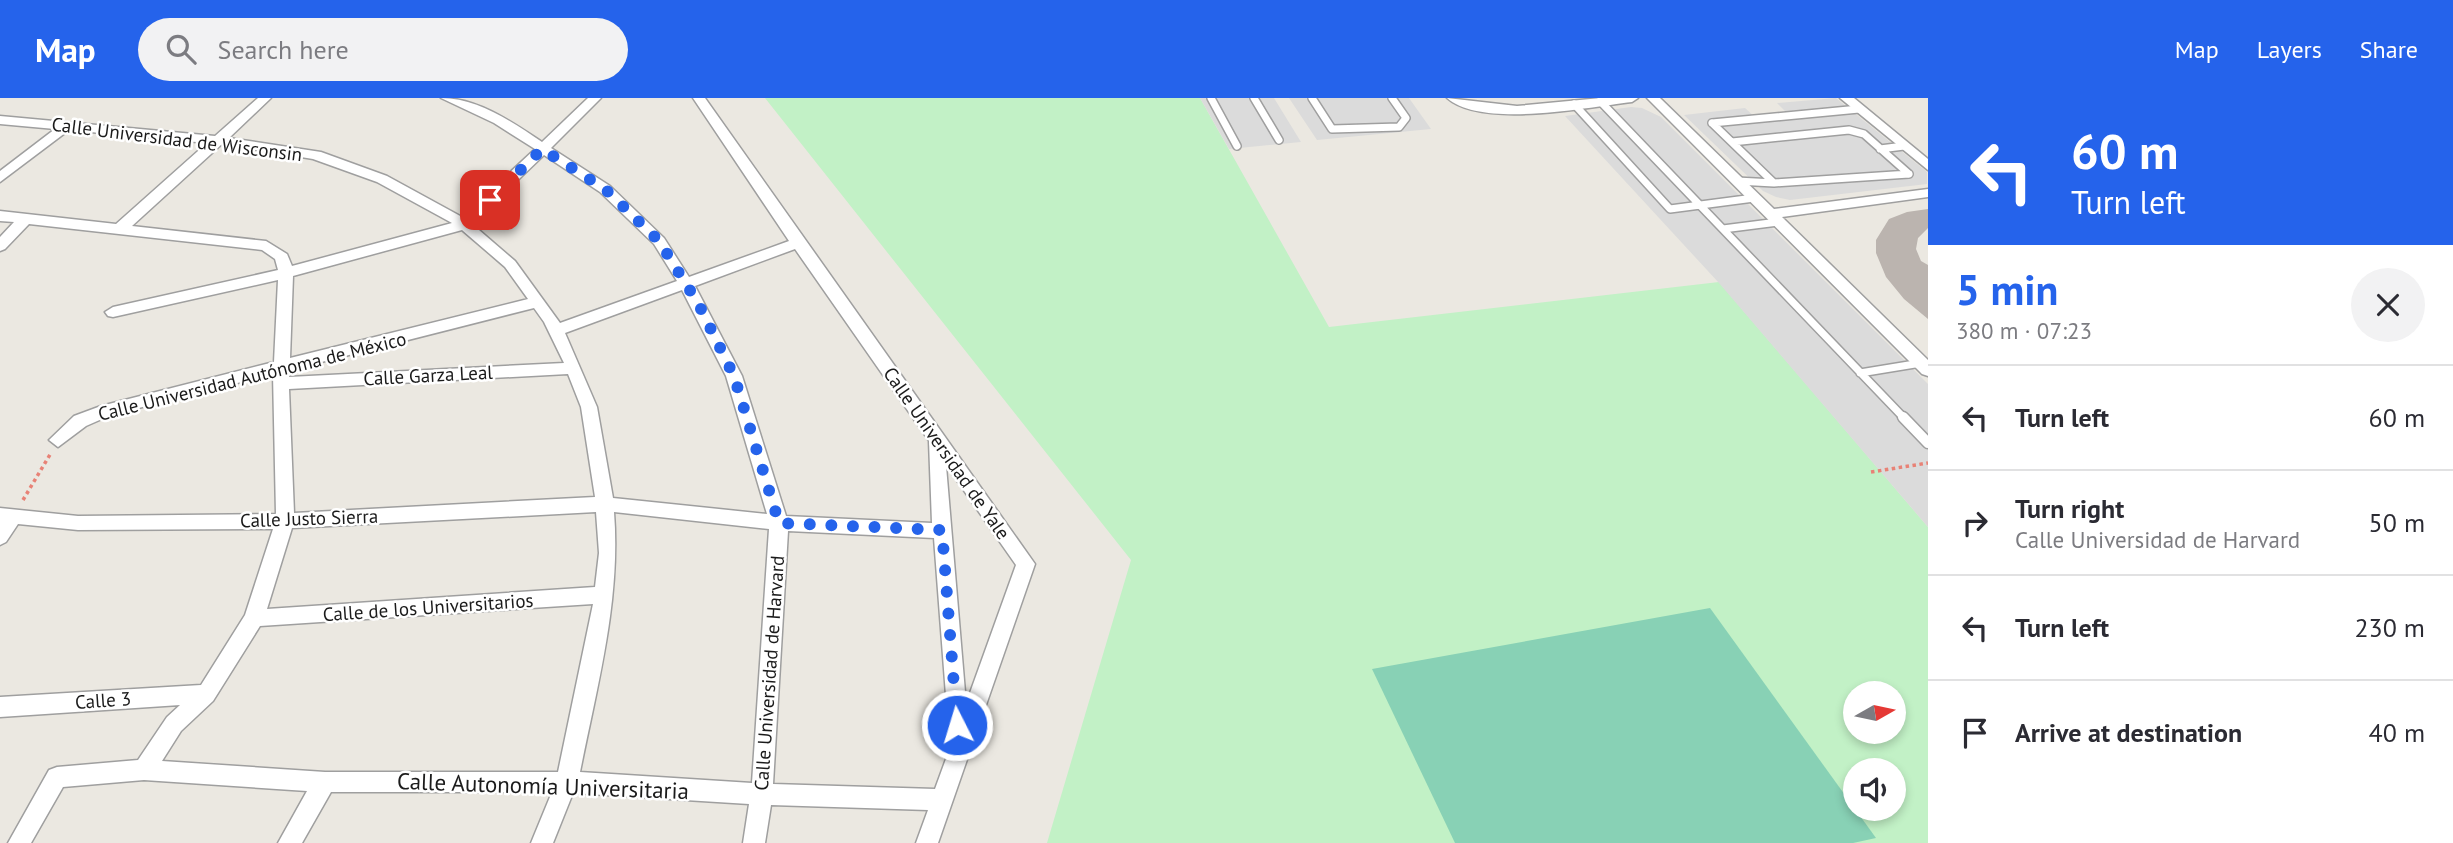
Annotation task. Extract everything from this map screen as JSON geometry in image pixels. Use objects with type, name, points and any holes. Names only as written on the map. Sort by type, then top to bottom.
[{"type":"street","points":[[121,228],[265,98]]},
{"type":"street","name":"Calle Universidad de Harvard","points":[[447,98],[499,120],[605,189],[659,241],[686,283],[734,376],[779,523],[762,794],[754,843]]},
{"type":"street","points":[[113,312],[286,273],[464,224],[595,98]]},
{"type":"street","name":"Calle Universidad de Yale","points":[[699,98],[1026,565],[927,843]]},
{"type":"street","points":[[1453,98],[1469,106],[1504,112],[1632,98]]},
{"type":"street","points":[[1653,98],[1924,366]]},
{"type":"street","points":[[1846,98],[1928,166]]},
{"type":"street","name":"Calle Universidad de Wisconsin","points":[[0,120],[219,140],[316,155],[382,179],[464,224],[510,264],[556,330],[589,407],[605,505],[608,552],[603,595],[567,782],[542,843]]},
{"type":"street","points":[[0,178],[68,125]]},
{"type":"street","points":[[1774,218],[1928,193]]},
{"type":"street","points":[[0,216],[266,246],[282,257],[286,273],[282,376],[285,521],[254,618],[230,660],[206,694],[174,724],[144,770]]},
{"type":"street","points":[[0,246],[26,218]]},
{"type":"street","points":[[556,330],[798,243]]},
{"type":"street","name":"Calle Universidad Autónoma de México","points":[[58,440],[80,421],[107,410],[282,376],[538,302]]},
{"type":"street","name":"Calle Garza Leal","points":[[282,376],[574,368]]},
{"type":"street","points":[[938,440],[959,753]]},
{"type":"street","name":"Calle Justo Sierra","points":[[7,516],[78,523],[285,521],[605,505],[779,523],[942,530]]},
{"type":"street","points":[[0,537],[7,516]]},
{"type":"street","name":"Calle de los Universitarios","points":[[254,618],[603,595]]},
{"type":"street","name":"Calle 3","points":[[0,707],[206,694]]},
{"type":"street","name":"Calle Autonomía Universitaria","points":[[19,843],[57,777],[144,770],[325,782],[567,782],[762,794],[942,800]]},
{"type":"street","points":[[289,843],[325,782]]},
{"type":"lane","points":[[1211,98],[1237,146]]},
{"type":"lane","points":[[1254,98],[1279,140]]},
{"type":"lane","points":[[1312,98],[1332,129],[1342,131],[1398,127],[1406,118],[1392,98]]},
{"type":"lane","points":[[1600,101],[1928,443]]},
{"type":"lane","points":[[1574,104],[1670,209],[1754,198]]},
{"type":"lane","points":[[1774,183],[1712,123],[1859,108]]},
{"type":"lane","points":[[1732,142],[1849,130],[1864,134],[1909,174],[1774,183],[1737,181]]},
{"type":"lane","points":[[1880,149],[1904,146]]},
{"type":"lane","points":[[1723,229],[1774,218]]},
{"type":"lane","points":[[1860,373],[1924,366]]},
{"type":"path","points":[[7,516],[58,440]]},
{"type":"path","points":[[1871,472],[1928,463]]},
{"type":"green space","points":[[765,98],[1200,98],[1329,327],[1719,282],[1928,527],[1928,843],[1047,843],[1131,560]]},
{"type":"green space","points":[[1710,608],[1843,792],[1843,821],[1864,821],[1876,838],[1853,843],[1455,843],[1372,669]]},
{"type":"shaded area","points":[[1200,98],[1274,98],[1301,142],[1229,149]]},
{"type":"shaded area","points":[[1289,98],[1409,98],[1431,129],[1317,140]]},
{"type":"shaded area","points":[[1836,98],[1927,172],[1927,184],[1790,200],[1776,197],[1763,191],[1684,115],[1745,108],[1756,118],[1788,114],[1777,103]]},
{"type":"shaded area","points":[[1631,107],[1642,108],[1661,117],[1928,384],[1928,527],[1719,283],[1565,116]]},
{"type":"building","points":[[1928,209],[1928,228],[1918,238],[1916,249],[1921,261],[1928,265],[1928,319],[1904,299],[1886,277],[1876,253],[1876,240],[1889,219],[1907,212]]},
{"type":"route","points":[[490,200],[542,149],[605,189],[659,241],[698,303],[734,376],[779,523],[942,530],[957,725]]}]
